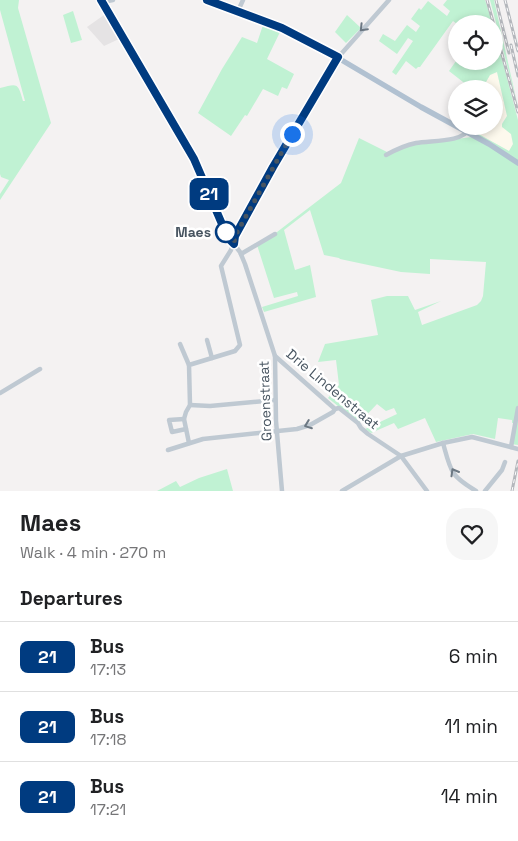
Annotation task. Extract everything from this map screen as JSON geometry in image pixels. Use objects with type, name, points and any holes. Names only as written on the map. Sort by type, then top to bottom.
[{"type":"main road","points":[[207,0],[290,32],[338,57],[420,107],[448,121]]},
{"type":"main road","points":[[474,135],[518,163]]},
{"type":"street","points":[[102,1],[113,0]]},
{"type":"street","points":[[238,11],[244,0]]},
{"type":"street","points":[[189,365],[235,351],[240,345],[221,266],[234,244],[235,236],[273,167],[338,57],[389,0]]},
{"type":"street","name":"Groenstraat","points":[[102,1],[194,159],[228,238],[241,254],[275,356],[275,400],[282,491]]},
{"type":"street","points":[[386,155],[415,143],[459,138],[463,135]]},
{"type":"street","points":[[241,254],[274,234]]},
{"type":"street","points":[[207,340],[212,358]]},
{"type":"street","points":[[180,344],[189,365],[190,405],[184,419],[189,443]]},
{"type":"street","name":"Drie Lindenstraat","points":[[275,356],[334,409],[339,408],[358,423],[368,434],[401,456],[427,491]]},
{"type":"street","points":[[0,393],[40,369]]},
{"type":"street","points":[[190,405],[210,406],[275,400]]},
{"type":"street","points":[[512,447],[518,408]]},
{"type":"street","points":[[168,450],[203,439],[277,432],[310,425],[333,412],[334,409]]},
{"type":"street","points":[[184,419],[169,420],[172,432],[186,429]]},
{"type":"street","points":[[342,491],[401,456],[443,443],[472,437],[518,449]]},
{"type":"street","points":[[443,443],[450,468],[454,474],[459,480],[476,491]]},
{"type":"street","points":[[486,491],[502,470],[505,462]]},
{"type":"shaded area","points":[[104,15],[119,39],[104,46],[87,27]]},
{"type":"shaded area","points":[[497,72],[499,80],[487,80],[490,75]]},
{"type":"shaded area","points":[[503,98],[507,116],[503,122]]},
{"type":"shaded area","points":[[503,124],[511,134],[513,145],[509,151],[480,135],[503,135]]},
{"type":"green space","points":[[0,0],[19,0],[18,8],[51,123],[0,200],[0,194],[9,180],[1,177],[0,174],[0,88],[10,85],[16,86],[20,91],[23,101],[25,101],[0,10]]},
{"type":"green space","points":[[447,0],[485,0],[490,15],[448,15],[448,28],[420,67],[416,69],[406,61],[396,75],[392,72],[413,41],[408,38],[397,54],[379,41],[383,34],[395,41],[407,25],[416,32],[420,26],[411,19],[419,8],[421,10],[428,1],[447,16],[450,11],[443,5]]},
{"type":"green space","points":[[490,0],[494,0],[497,15],[494,15]]},
{"type":"green space","points":[[73,11],[82,40],[71,43],[63,15]]},
{"type":"green space","points":[[347,15],[361,28],[346,43],[335,32]]},
{"type":"green space","points":[[263,25],[280,32],[267,59],[294,74],[287,89],[282,87],[278,96],[263,89],[247,116],[245,115],[231,136],[198,113],[242,37],[257,43]]},
{"type":"green space","points":[[503,40],[518,107],[503,50]]},
{"type":"green space","points":[[503,63],[518,120],[518,445],[511,444],[514,423],[512,423],[512,420],[498,418],[495,439],[473,434],[436,442],[425,418],[398,429],[394,423],[371,433],[365,429],[397,414],[394,408],[386,411],[377,404],[359,423],[328,398],[339,385],[336,360],[318,362],[325,344],[378,335],[371,300],[387,296],[408,296],[415,310],[441,301],[418,312],[422,325],[477,305],[483,296],[486,262],[430,259],[430,274],[401,272],[324,255],[310,210],[284,230],[295,270],[310,265],[316,297],[264,312],[262,307],[298,296],[297,292],[274,298],[257,245],[341,183],[359,138],[387,152],[416,144],[480,135],[509,151],[513,144],[511,134],[503,128],[503,122],[507,116],[503,98],[503,80],[499,80],[497,72],[490,75],[487,80],[460,80],[449,71],[503,70]]},
{"type":"green space","points":[[227,469],[233,491],[157,491],[176,481],[180,487],[199,478]]},
{"type":"railway","points":[[487,0],[518,112]]},
{"type":"railway","points":[[496,0],[509,53]]},
{"type":"railway","points":[[505,0],[518,51]]},
{"type":"railway","points":[[511,45],[518,76]]},
{"type":"railway","points":[[512,491],[518,461]]},
{"type":"bus line","name":"21","points":[[101,0],[194,159],[228,238],[234,244],[235,236],[273,167],[320,84],[338,57],[282,28],[207,0]]},
{"type":"place","name":"Maes","points":[[226,232]]},
{"type":"route","points":[[226,232],[228,238],[234,244],[235,236],[292,134]]}]
